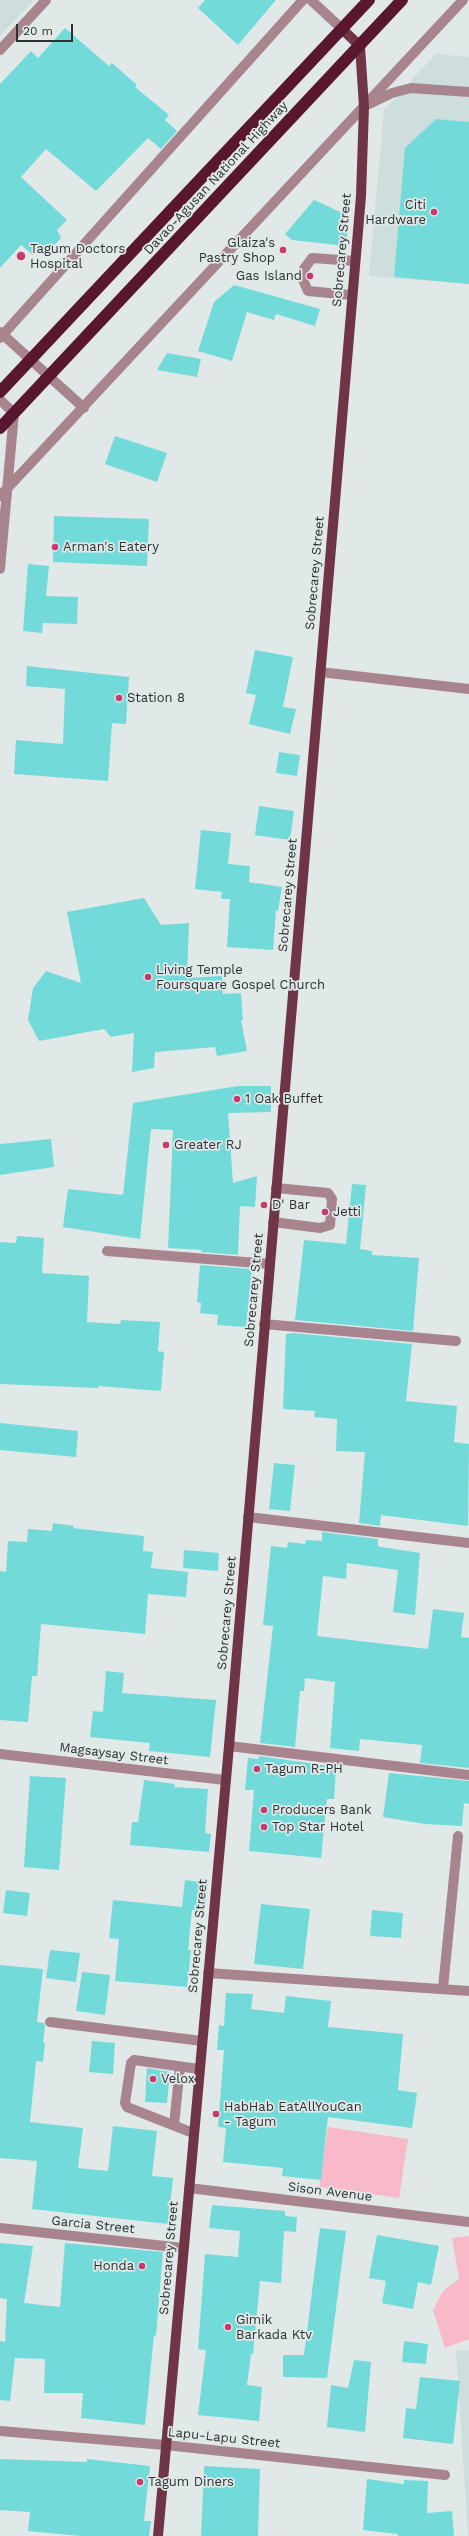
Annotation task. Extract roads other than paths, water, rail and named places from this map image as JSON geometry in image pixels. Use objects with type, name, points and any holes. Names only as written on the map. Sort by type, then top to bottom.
[{"type":"highway","name":"Davao-Agusan National Highway","points":[[0,392],[369,0]]},
{"type":"highway","name":"Davao-Agusan National Highway","points":[[0,428],[402,0]]},
{"type":"main road","points":[[342,29],[360,46]]},
{"type":"main road","name":"Sobrecarey Street","points":[[158,2536],[229,1746],[355,261],[363,156],[364,107],[360,46]]},
{"type":"street","points":[[0,50],[46,0]]},
{"type":"street","points":[[84,408],[1,335],[303,0]]},
{"type":"street","points":[[311,0],[342,29]]},
{"type":"street","points":[[4,492],[463,0]]},
{"type":"street","points":[[364,107],[392,93],[411,88],[469,92]]},
{"type":"street","points":[[351,295],[308,291],[303,280],[304,268],[312,258],[355,261]]},
{"type":"street","points":[[0,400],[14,413],[4,492],[0,569]]},
{"type":"street","points":[[320,672],[469,689]]},
{"type":"street","points":[[273,1222],[320,1228],[330,1225],[332,1199],[328,1193],[276,1188]]},
{"type":"street","points":[[107,1251],[270,1264]]},
{"type":"street","points":[[264,1324],[456,1341]]},
{"type":"street","points":[[248,1517],[469,1543]]},
{"type":"street","points":[[229,1746],[469,1775]]},
{"type":"street","name":"Magsaysay Street","points":[[0,1754],[225,1780]]},
{"type":"street","points":[[443,1988],[458,1836]]},
{"type":"street","points":[[208,1973],[443,1988],[469,1991]]},
{"type":"street","points":[[50,2022],[202,2041]]},
{"type":"street","points":[[194,2133],[127,2107],[125,2103],[132,2062],[199,2069]]},
{"type":"street","points":[[174,2125],[180,2068]]},
{"type":"street","name":"Sison Avenue","points":[[189,2188],[469,2222]]},
{"type":"street","name":"Garcia Street","points":[[0,2228],[183,2248]]},
{"type":"street","name":"Lapu-Lapu Street","points":[[0,2431],[165,2445],[445,2475]]},
{"type":"place","name":"Citi Hardware","points":[[434,212]]},
{"type":"place","name":"Glaiza's Pastry Shop","points":[[283,250]]},
{"type":"place","name":"Tagum Doctors Hospital","points":[[21,256]]},
{"type":"place","name":"Gas Island","points":[[310,276]]},
{"type":"place","name":"Arman's Eatery","points":[[55,547]]},
{"type":"place","name":"Station 8","points":[[119,698]]},
{"type":"place","name":"Living Temple Foursquare Gospel Church","points":[[148,977]]},
{"type":"place","name":"1 Oak Buffet","points":[[237,1099]]},
{"type":"place","name":"Greater RJ","points":[[166,1145]]},
{"type":"place","name":"D' Bar","points":[[264,1205]]},
{"type":"place","name":"Jetti","points":[[325,1212]]},
{"type":"place","name":"Tagum R-PH","points":[[257,1769]]},
{"type":"place","name":"Producers Bank","points":[[264,1810]]},
{"type":"place","name":"Top Star Hotel","points":[[264,1827]]},
{"type":"place","name":"Velox","points":[[153,2079]]},
{"type":"place","name":"HabHab EatAllYouCan - Tagum","points":[[216,2114]]},
{"type":"place","name":"Honda","points":[[142,2266]]},
{"type":"place","name":"Gimik Barkada Ktv","points":[[228,2327]]},
{"type":"place","name":"Tagum Diners","points":[[140,2482]]}]
